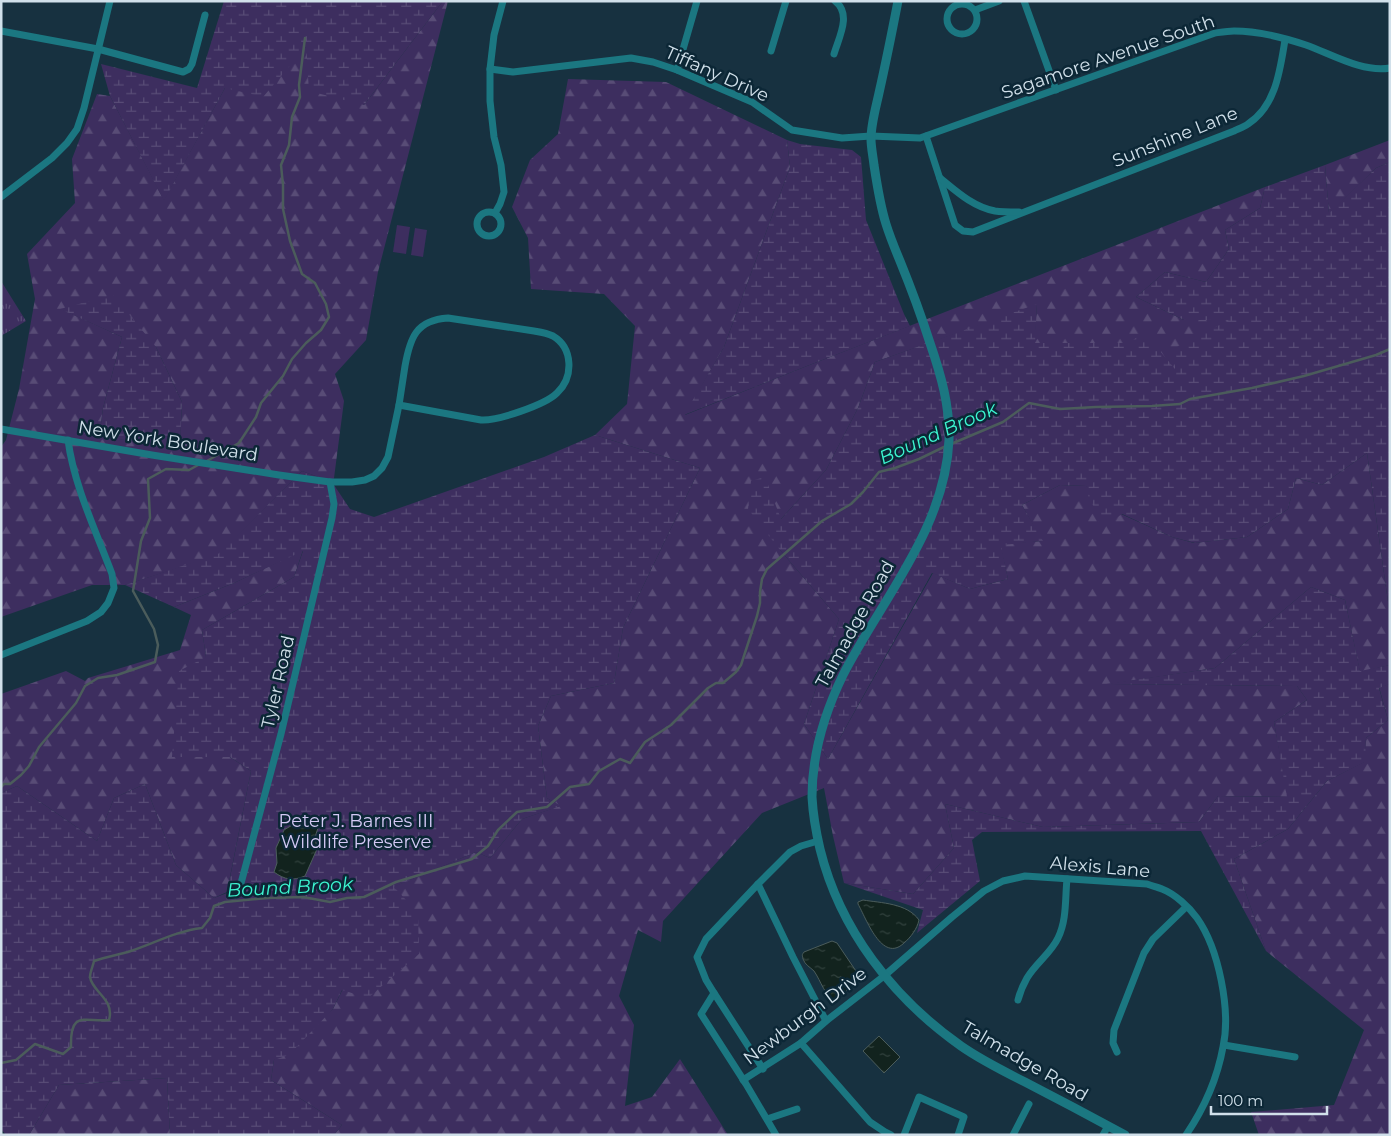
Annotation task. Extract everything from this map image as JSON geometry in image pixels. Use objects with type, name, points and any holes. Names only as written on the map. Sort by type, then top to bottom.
[{"type":"street","points":[[1,197],[52,158],[67,143],[77,129],[84,108],[110,1]]},
{"type":"street","points":[[495,213],[504,192],[494,137],[490,101],[490,68],[494,35],[503,1]]},
{"type":"street","points":[[677,70],[697,1]]},
{"type":"street","points":[[771,51],[786,1]]},
{"type":"street","points":[[834,54],[844,19],[839,4],[835,1]]},
{"type":"street","name":"Talmadge Road","points":[[898,1],[871,136],[876,181],[886,224],[928,337],[945,390],[949,437],[948,455],[945,477],[932,518],[921,541],[858,649],[831,700],[813,776],[814,823],[826,871],[845,918],[884,976],[906,999],[962,1047],[1125,1135]]},
{"type":"street","points":[[975,10],[999,1]]},
{"type":"street","points":[[1024,1],[1056,90]]},
{"type":"street","points":[[963,4],[975,10],[977,15],[976,24],[971,32],[957,34],[949,28],[947,16],[953,6],[963,4]]},
{"type":"street","points":[[1,31],[98,49],[183,72],[189,69],[193,61],[205,15]]},
{"type":"street","name":"Sagamore Avenue South","points":[[926,136],[1215,32],[1235,31],[1271,36],[1305,45],[1348,62],[1371,68],[1390,68]]},
{"type":"street","name":"Sunshine Lane","points":[[926,136],[955,225],[963,231],[973,232],[1249,124],[1262,112],[1272,95],[1280,68],[1285,40]]},
{"type":"street","name":"Tiffany Drive","points":[[490,68],[513,72],[631,58],[653,62],[677,70],[752,102],[792,130],[842,138],[871,136],[920,138],[926,136]]},
{"type":"street","name":"Sunshine Lane","points":[[939,177],[959,194],[979,206],[995,211],[1024,212]]},
{"type":"street","name":"New York Boulevard","points":[[1,428],[152,455],[330,482],[352,482],[374,476],[382,468],[388,456],[399,405],[408,348],[412,338],[423,325],[430,321],[448,318],[545,333],[554,337],[567,351],[570,368],[558,393],[543,402],[505,417],[481,420],[399,405]]},
{"type":"street","points":[[1,655],[87,621],[101,612],[108,603],[114,588],[112,574],[70,461],[68,440]]},
{"type":"street","name":"Tyler Road","points":[[240,887],[281,734],[332,518],[334,504],[330,482]]},
{"type":"street","points":[[762,1069],[706,980],[697,957],[706,939],[790,852],[801,846],[818,841]]},
{"type":"street","name":"Alexis Lane","points":[[884,976],[984,891],[1003,881],[1025,876],[1147,884],[1162,888],[1186,907],[1197,919],[1206,936],[1214,954],[1219,973],[1225,1010],[1224,1045],[1214,1085],[1202,1110],[1186,1135]]},
{"type":"street","points":[[1018,1000],[1027,977],[1049,952],[1058,938],[1064,915],[1067,879]]},
{"type":"street","points":[[758,884],[826,1021]]},
{"type":"street","points":[[1117,1052],[1113,1043],[1114,1030],[1144,953],[1154,939],[1186,907]]},
{"type":"street","name":"Newburgh Drive","points":[[744,1080],[801,1042],[884,976]]},
{"type":"street","points":[[714,993],[700,1014],[744,1080],[776,1135]]},
{"type":"street","points":[[801,1042],[870,1122],[891,1135]]},
{"type":"street","points":[[1224,1045],[1295,1057]]},
{"type":"street","points":[[904,1135],[919,1097],[964,1117],[958,1135]]},
{"type":"street","points":[[1013,1135],[1029,1104]]},
{"type":"street","points":[[767,1119],[797,1109]]},
{"type":"street","points":[[1103,1135],[1108,1126]]},
{"type":"green space","points":[[224,1],[443,1],[364,105],[309,91],[306,47],[263,97],[225,88],[164,201],[110,96],[101,64],[197,88]]},
{"type":"green space","points":[[443,1],[448,1],[378,272],[366,340],[335,374],[344,401],[332,482],[302,471],[218,555],[125,585],[92,585],[1,617],[1,447],[6,440],[19,389],[35,299],[27,254],[75,203],[72,159],[97,94],[110,96],[164,200],[225,88],[306,47],[364,105]],"holes":[[[61,309],[156,347],[182,402],[180,447],[111,438],[99,439],[103,408],[122,337]]]},
{"type":"green space","points":[[568,79],[666,82],[787,140],[790,167],[724,347],[685,415],[1265,187],[1260,208],[1225,230],[1229,249],[1206,282],[1165,272],[1136,297],[1184,320],[1231,320],[1175,370],[1129,343],[1034,343],[1037,305],[875,362],[858,408],[826,470],[780,520],[780,550],[839,619],[804,724],[828,759],[933,573],[970,589],[1008,579],[1000,544],[1042,541],[1022,505],[1060,485],[1086,486],[1121,514],[1172,537],[1194,543],[1247,537],[1288,509],[1296,478],[1322,485],[1367,453],[1390,616],[1390,665],[1360,672],[1345,600],[1311,587],[1215,668],[1110,684],[1297,686],[1307,700],[1274,722],[1288,797],[1218,796],[1199,822],[1043,827],[945,804],[954,848],[913,894],[844,883],[824,788],[762,813],[663,921],[661,942],[638,930],[619,996],[634,1025],[625,1106],[652,1097],[680,1059],[728,1135],[334,1135],[342,1125],[271,1080],[274,1060],[333,1009],[393,887],[476,852],[490,858],[522,819],[560,806],[547,798],[538,726],[551,696],[614,683],[623,628],[700,468],[595,435],[627,404],[635,326],[604,294],[531,289],[528,238],[512,207],[530,160],[558,134]]},
{"type":"green space","points":[[787,140],[800,144],[852,150],[861,157],[866,220],[910,326],[684,415],[724,347],[790,167]]},
{"type":"green space","points":[[1390,140],[1390,162],[1376,168],[1329,214],[1325,165]]},
{"type":"green space","points":[[1390,162],[1390,616],[1367,453],[1322,485],[1296,478],[1288,509],[1247,537],[1195,543],[1172,537],[1122,514],[1101,528],[1086,486],[1060,485],[1022,505],[1043,541],[1001,545],[1008,579],[970,589],[932,573],[828,759],[804,724],[839,619],[748,509],[751,481],[765,477],[781,519],[826,470],[858,408],[875,362],[1037,304],[1035,343],[1129,343],[1144,332],[1175,369],[1175,348],[1229,320],[1184,320],[1136,297],[1165,272],[1206,282],[1229,249],[1225,230],[1260,208],[1265,187],[1325,165],[1329,213],[1376,168]]},
{"type":"green space","points":[[397,225],[410,227],[406,254],[393,252]]},
{"type":"green space","points":[[415,228],[427,230],[423,257],[411,255]]},
{"type":"green space","points":[[1,281],[26,321],[1,336]]},
{"type":"green space","points":[[113,295],[156,347],[182,402],[180,448],[111,438],[99,440],[103,408],[122,337],[60,309]]},
{"type":"green space","name":"Peter J. Barnes III Wildlife Preserve","points":[[595,435],[700,468],[623,628],[614,683],[551,696],[538,726],[547,798],[561,806],[522,819],[490,858],[476,852],[394,887],[418,913],[419,954],[368,998],[342,990],[333,1009],[289,1055],[274,1060],[271,1080],[342,1125],[334,1135],[170,1135],[167,1078],[59,1085],[29,1135],[6,1135],[1,1129],[1,793],[17,786],[97,841],[114,798],[145,784],[176,865],[214,898],[227,893],[251,771],[230,757],[172,757],[179,671],[206,657],[202,630],[294,577],[303,551],[234,583],[174,607],[125,585],[218,554],[302,471],[332,482],[350,509],[374,517],[544,457]]},
{"type":"green space","points":[[303,550],[294,577],[202,630],[206,657],[172,757],[230,757],[251,771],[227,892],[214,898],[176,865],[145,784],[114,798],[97,841],[17,786],[1,793],[1,694],[66,671],[85,681],[88,678],[180,650],[191,615],[174,607],[234,583]]},
{"type":"green space","points":[[1311,587],[1345,600],[1360,671],[1390,665],[1390,684],[1379,688],[1388,720],[1366,738],[1365,762],[1327,781],[1288,829],[1234,859],[1266,951],[1201,831],[982,832],[972,840],[980,881],[917,933],[923,910],[844,883],[913,894],[954,848],[945,804],[1043,827],[1199,822],[1218,796],[1287,797],[1274,722],[1307,700],[1297,686],[1106,684],[1215,668]]},
{"type":"green space","points":[[1390,684],[1390,1135],[1259,1135],[1251,1112],[1334,1105],[1364,1030],[1266,951],[1234,859],[1288,829],[1327,781],[1364,762],[1366,738],[1388,720],[1379,687]]},
{"type":"green space","points":[[167,1078],[170,1135],[29,1135],[59,1085]]},
{"type":"water","points":[[313,823],[319,825],[315,837],[317,849],[305,876],[289,879],[274,872],[277,863],[276,848],[284,830],[294,824]]},
{"type":"water","points":[[863,900],[893,905],[908,910],[919,920],[915,930],[904,943],[896,948],[889,948],[882,944],[870,928],[858,904],[858,902]]},
{"type":"water","points":[[832,941],[837,943],[860,977],[836,1001],[826,992],[814,971],[805,963],[802,955],[804,952]]},
{"type":"water","points":[[879,1036],[900,1057],[884,1073],[863,1051]]},
{"type":"waterway","points":[[205,462],[239,443],[256,417],[261,403],[283,376],[292,359],[321,330],[329,317],[326,304],[315,283],[302,274],[290,241],[283,209],[281,165],[289,145],[292,117],[300,97],[299,85],[305,38]]},
{"type":"waterway","name":"Bound Brook","points":[[951,444],[1003,422],[1029,403],[1060,409],[1180,404],[1190,399],[1304,376],[1376,355],[1390,349]]},
{"type":"waterway","name":"Bound Brook","points":[[1,1063],[16,1060],[35,1044],[63,1054],[71,1047],[73,1027],[80,1020],[109,1020],[109,1007],[90,977],[94,961],[128,952],[183,932],[202,928],[210,918],[214,906],[225,902],[303,897],[330,902],[364,897],[396,882],[472,859],[488,846],[498,830],[517,812],[547,807],[570,787],[589,784],[599,771],[620,759],[630,763],[645,742],[671,725],[708,688],[716,683],[723,683],[741,665],[757,616],[762,579],[767,569],[822,521],[851,504],[879,472],[919,459],[946,446]]},
{"type":"waterway","points":[[1,787],[4,784],[10,784],[29,766],[39,747],[76,703],[85,686],[98,678],[117,675],[155,662],[158,645],[154,629],[133,591],[141,541],[150,518],[148,479],[166,469],[189,470],[200,464]]}]
